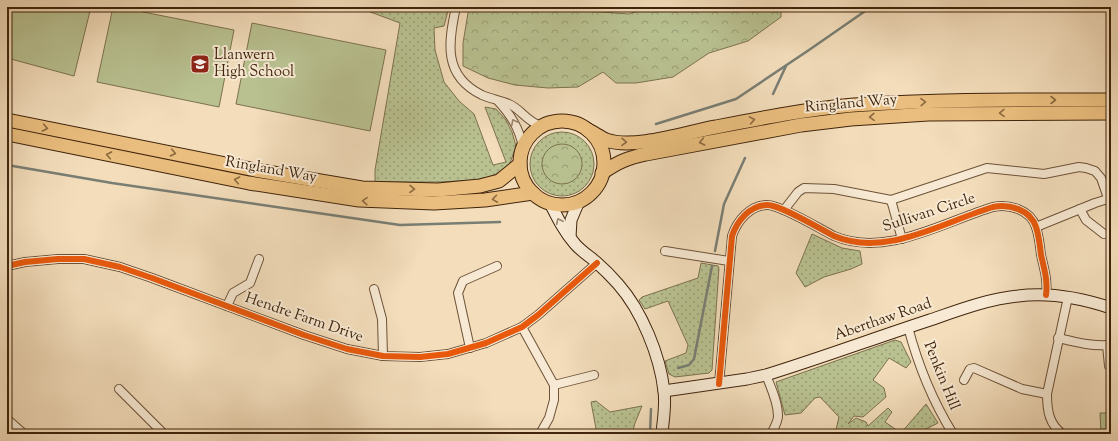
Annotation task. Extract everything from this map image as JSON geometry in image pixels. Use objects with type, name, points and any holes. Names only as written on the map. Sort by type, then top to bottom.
[{"type":"main road","name":"Ringland Way","points":[[1081,100],[1096,92],[1111,92]]},
{"type":"main road","name":"Ringland Way","points":[[588,130],[596,138],[602,149],[604,161],[598,185],[590,194],[579,201],[570,204],[560,205],[550,203],[533,193],[526,185],[522,175],[520,164],[523,147],[530,135],[541,126],[553,122],[565,121],[577,124],[588,130],[606,140],[628,142],[655,140],[716,127],[798,113],[852,106],[965,101],[1111,100]]},
{"type":"main road","name":"Ringland Way","points":[[602,173],[627,158],[801,125],[851,119],[928,114],[1111,113]]},
{"type":"main road","name":"Ringland Way","points":[[7,120],[255,170],[362,188],[438,190],[480,186],[499,181],[520,164]]},
{"type":"main road","name":"Ringland Way","points":[[7,134],[250,183],[359,200],[434,203],[485,200],[533,193]]},
{"type":"street","points":[[456,7],[452,25],[450,46],[452,62],[458,74],[469,87],[481,95],[510,104],[526,118],[541,126]]},
{"type":"street","points":[[498,101],[510,114],[515,123],[521,136],[523,147]]},
{"type":"street","points":[[784,210],[798,192],[808,188],[834,189],[891,200],[987,168],[1044,174],[1086,168],[1095,171],[1101,178],[1110,198],[1036,227]]},
{"type":"street","points":[[891,200],[902,239]]},
{"type":"street","points":[[570,237],[571,220],[579,201]]},
{"type":"street","points":[[550,203],[562,227],[577,246],[597,263],[618,285],[635,309],[650,335],[664,391],[665,404],[662,434]]},
{"type":"street","name":"Sullivan Circle","points":[[719,384],[732,236],[739,221],[745,215],[762,206],[774,206],[834,236],[859,243],[883,243],[902,239],[985,209],[998,206],[1008,206],[1022,210],[1031,218],[1036,227],[1047,282],[1046,294]]},
{"type":"street","points":[[1080,209],[1086,220],[1104,234]]},
{"type":"street","points":[[665,250],[729,261]]},
{"type":"street","name":"Hendre Farm Drive","points":[[7,266],[25,262],[58,259],[84,259],[120,267],[347,349],[383,356],[420,358],[448,354],[486,343],[522,326],[538,315],[597,263]]},
{"type":"street","points":[[227,306],[233,293],[250,283],[259,259]]},
{"type":"street","points":[[470,348],[458,293],[463,281],[497,266]]},
{"type":"street","points":[[374,289],[382,319],[383,356]]},
{"type":"street","name":"Aberthaw Road","points":[[664,391],[747,380],[766,375],[908,327],[995,300],[1046,294],[1068,296],[1111,308]]},
{"type":"street","points":[[1058,433],[1050,418],[1047,405],[1047,394],[1068,296]]},
{"type":"street","points":[[522,326],[554,385],[554,400],[549,418],[540,434]]},
{"type":"street","name":"Penkin Hill","points":[[908,327],[916,356],[929,390],[953,434]]},
{"type":"street","points":[[1058,338],[1082,344],[1096,346],[1107,345],[1109,366]]},
{"type":"street","points":[[964,380],[970,369],[974,368],[1022,390],[1047,394]]},
{"type":"street","points":[[554,385],[594,375]]},
{"type":"street","points":[[766,375],[774,397],[778,415],[777,422],[771,434]]},
{"type":"street","points":[[119,389],[164,434]]},
{"type":"street","points":[[7,419],[24,434]]},
{"type":"green space","points":[[7,7],[91,7],[74,76],[7,58]]},
{"type":"green space","points":[[113,7],[234,30],[219,107],[97,82]]},
{"type":"green space","points":[[357,7],[449,7],[444,26],[434,28],[435,50],[444,82],[459,101],[474,114],[493,165],[506,162],[485,107],[496,109],[506,120],[512,132],[516,146],[509,166],[493,176],[477,180],[439,182],[375,182],[375,170],[400,23]]},
{"type":"green space","points":[[469,7],[585,7],[587,11],[629,14],[647,7],[781,7],[781,17],[748,41],[709,53],[673,77],[636,83],[616,83],[603,72],[578,87],[548,88],[515,85],[488,78],[463,66],[463,43]]},
{"type":"green space","points":[[252,23],[386,50],[370,131],[236,104]]},
{"type":"green space","points":[[556,132],[568,132],[585,141],[592,152],[594,164],[592,176],[585,187],[568,196],[556,196],[544,191],[535,182],[530,170],[530,158],[535,146],[544,137]]},
{"type":"green space","points":[[562,144],[576,150],[582,164],[576,178],[562,184],[548,178],[542,164],[548,150]]},
{"type":"green space","points":[[812,234],[842,248],[860,251],[862,264],[824,277],[805,287],[796,273]]},
{"type":"green space","points":[[701,263],[718,266],[719,268],[712,370],[709,373],[675,377],[669,374],[665,361],[686,353],[688,345],[668,301],[645,309],[639,300],[642,297],[698,278]]},
{"type":"green space","points":[[895,340],[901,342],[911,362],[906,368],[889,358],[873,380],[884,388],[886,397],[863,417],[854,416],[848,424],[856,418],[866,422],[868,426],[888,408],[892,412],[885,422],[901,433],[926,404],[938,423],[919,434],[835,434],[839,417],[820,397],[815,398],[801,413],[785,415],[776,382]]},
{"type":"green space","points":[[596,401],[610,412],[642,406],[632,434],[597,434],[591,402]]},
{"type":"green space","points":[[1100,413],[1111,413],[1111,434],[1101,434]]},
{"type":"waterway","points":[[656,124],[736,99],[871,7]]},
{"type":"waterway","points":[[773,94],[786,66]]},
{"type":"waterway","points":[[715,251],[724,204],[745,158]]},
{"type":"waterway","points":[[7,165],[112,183],[400,225],[500,222]]},
{"type":"waterway","points":[[678,368],[689,365],[694,359],[712,266]]},
{"type":"waterway","points":[[650,434],[651,409]]},
{"type":"cycle path","points":[[719,384],[732,236],[737,225],[745,215],[761,206],[767,205],[781,209],[834,236],[854,242],[874,243],[894,240],[934,229],[993,207],[1012,207],[1029,216],[1036,227],[1045,275],[1046,295]]},
{"type":"cycle path","points":[[7,266],[25,262],[58,259],[84,259],[120,267],[304,335],[347,349],[383,356],[420,357],[448,354],[486,343],[522,327],[538,315],[597,263]]},
{"type":"place","name":"Llanwern High School","points":[[200,64]]}]
